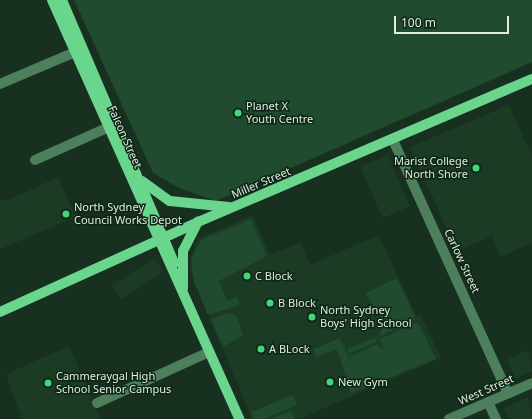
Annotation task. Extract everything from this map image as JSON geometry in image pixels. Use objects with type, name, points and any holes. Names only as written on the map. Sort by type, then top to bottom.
[{"type":"main road","name":"Falcon Street","points":[[52,0],[108,128],[162,239]]},
{"type":"main road","name":"Falcon Street","points":[[62,0],[139,179],[181,286],[239,419]]},
{"type":"main road","name":"Miller Street","points":[[0,312],[198,222],[393,140],[532,79]]},
{"type":"main road","points":[[139,179],[170,201],[207,207],[238,206]]},
{"type":"main road","points":[[181,286],[183,251],[198,222]]},
{"type":"street","points":[[0,84],[75,52]]},
{"type":"street","points":[[35,160],[108,128]]},
{"type":"street","name":"Carlow Street","points":[[393,140],[508,393]]},
{"type":"street","points":[[97,402],[210,352]]},
{"type":"street","name":"West Street","points":[[449,419],[532,383]]},
{"type":"street","points":[[488,402],[496,419]]},
{"type":"shaded area","points":[[74,0],[532,0],[532,62],[216,201],[179,188],[153,173]]},
{"type":"shaded area","name":"Marist College North Shore","points":[[509,105],[532,156],[532,243],[501,257],[492,236],[457,251],[410,147]]},
{"type":"shaded area","points":[[388,155],[410,207],[382,218],[360,167]]},
{"type":"shaded area","name":"North Sydney Council Works Depot","points":[[58,177],[76,217],[0,249],[0,199],[6,201]]},
{"type":"shaded area","name":"North Sydney Boys' High School","points":[[253,215],[270,255],[301,242],[310,265],[379,235],[417,317],[421,316],[441,358],[299,419],[252,419],[189,267],[197,239]]},
{"type":"shaded area","points":[[251,219],[267,256],[219,281],[227,301],[237,297],[240,305],[208,315],[194,282],[191,258],[201,240]]},
{"type":"shaded area","points":[[154,258],[163,272],[121,299],[112,285]]},
{"type":"shaded area","points":[[397,278],[416,319],[378,337],[385,324],[365,294]]},
{"type":"shaded area","points":[[230,313],[236,315],[243,335],[223,347],[210,319]]},
{"type":"shaded area","points":[[418,322],[436,359],[351,393],[337,349],[316,357],[313,349],[340,338],[351,362],[350,356],[378,344],[380,349],[384,348],[380,339]]},
{"type":"shaded area","points":[[377,337],[376,342],[349,354],[347,349]]},
{"type":"shaded area","name":"Cammeraygal High School Senior Campus","points":[[69,346],[101,419],[22,419],[6,374]]},
{"type":"shaded area","points":[[528,350],[532,371],[515,379],[507,359]]},
{"type":"shaded area","points":[[293,395],[297,405],[264,419],[254,419],[251,412]]},
{"type":"shaded area","points":[[528,397],[532,419],[509,419],[504,408]]},
{"type":"shaded area","points":[[291,410],[295,419],[270,419]]},
{"type":"place","name":"Planet X Youth Centre","points":[[238,113]]},
{"type":"place","name":"Marist College North Shore","points":[[476,168]]},
{"type":"place","name":"North Sydney Council Works Depot","points":[[66,214]]},
{"type":"place","name":"C Block","points":[[247,276]]},
{"type":"place","name":"B Block","points":[[270,303]]},
{"type":"place","name":"North Sydney Boys' High School","points":[[312,317]]},
{"type":"place","name":"A BLock","points":[[261,349]]},
{"type":"place","name":"New Gym","points":[[330,382]]},
{"type":"place","name":"Cammeraygal High School Senior Campus","points":[[48,383]]}]
